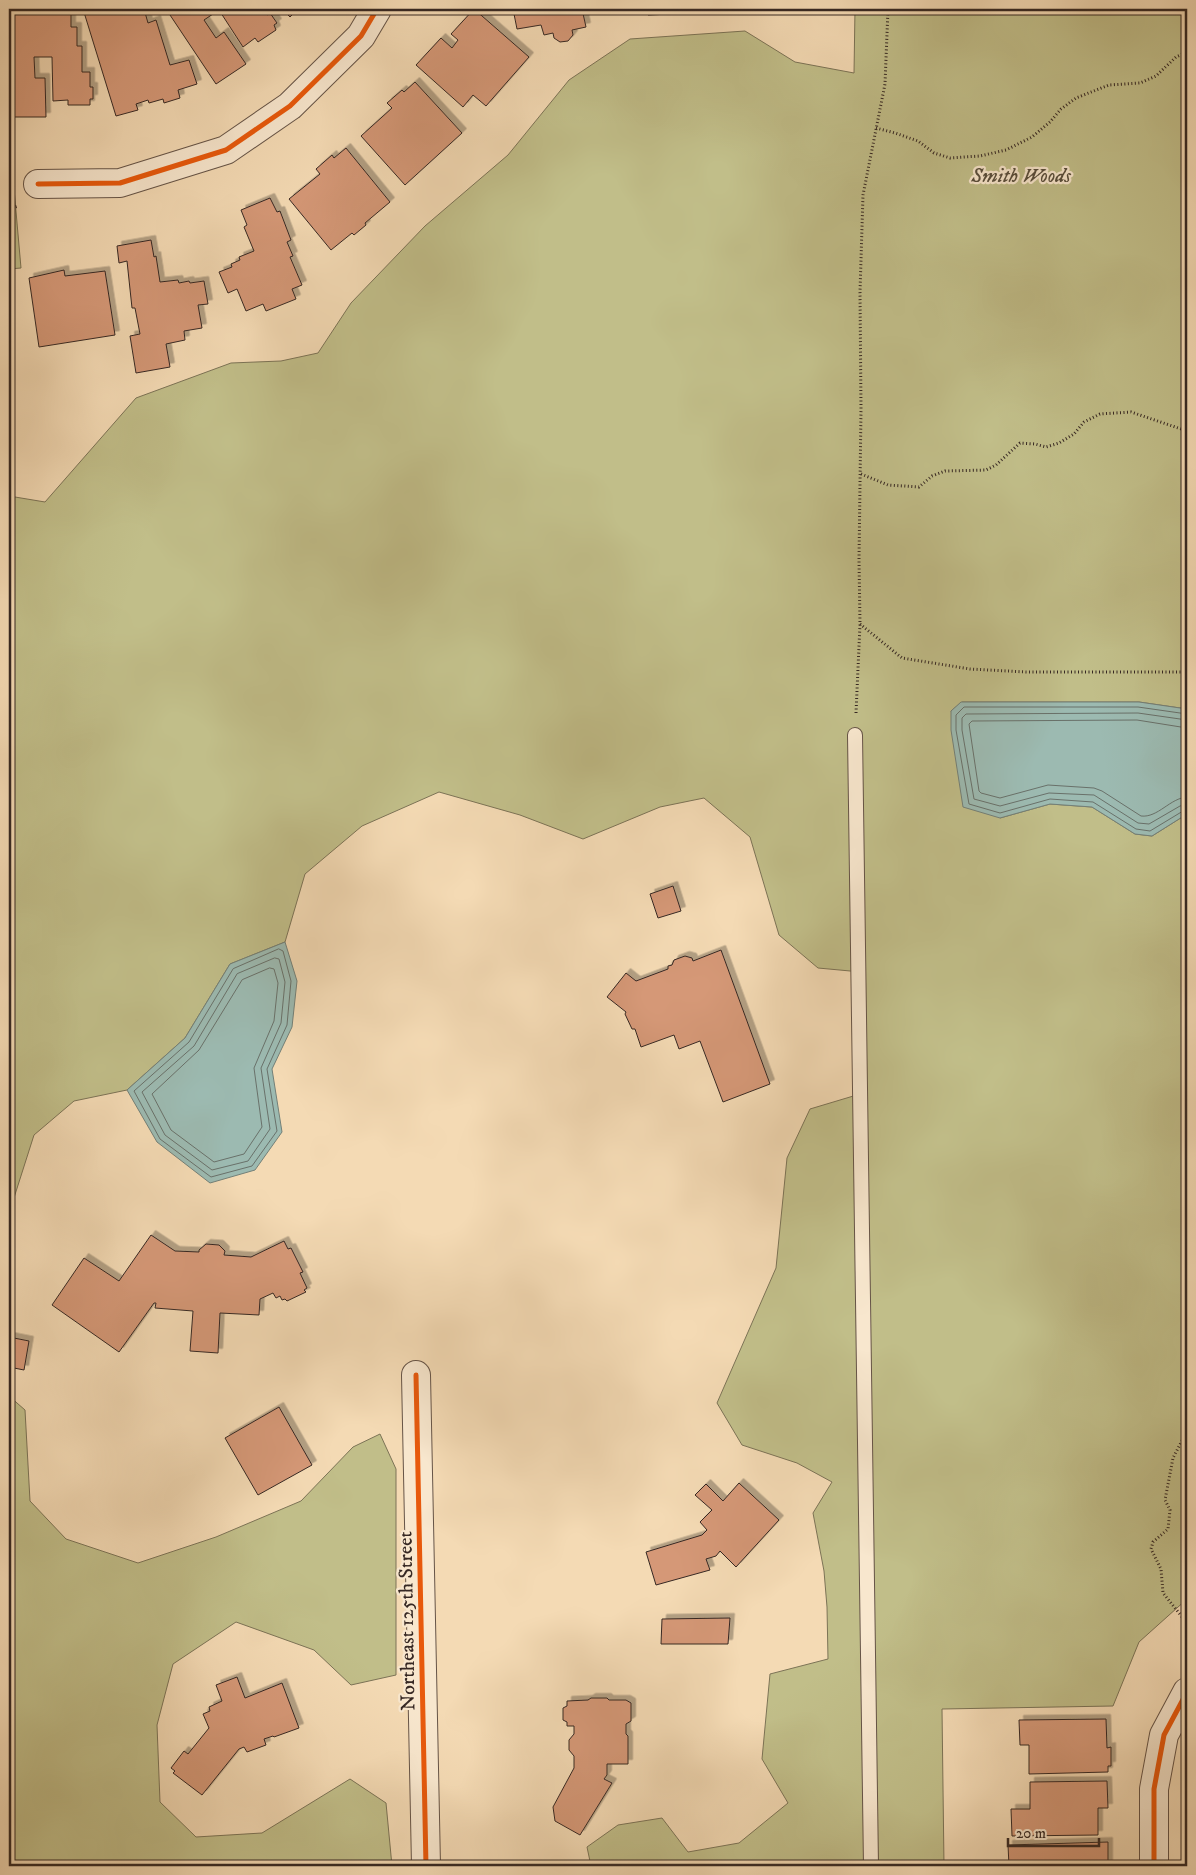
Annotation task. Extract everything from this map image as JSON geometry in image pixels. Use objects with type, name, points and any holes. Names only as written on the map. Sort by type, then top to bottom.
[{"type":"street","points":[[38,184],[120,183],[226,150],[290,106],[361,36],[376,9]]},
{"type":"street","name":"Northeast 125th Street","points":[[416,1375],[426,1866]]},
{"type":"street","points":[[1154,1866],[1154,1789],[1164,1735],[1187,1692]]},
{"type":"lane","points":[[855,735],[872,1866]]},
{"type":"path","points":[[855,735],[860,624],[858,560],[861,474],[860,292],[863,195],[885,84],[888,9]]},
{"type":"path","points":[[876,128],[895,132],[918,141],[934,153],[950,158],[980,156],[1006,150],[1032,137],[1050,122],[1061,109],[1076,98],[1109,84],[1140,83],[1156,76],[1176,57],[1187,52]]},
{"type":"path","points":[[861,474],[888,484],[919,487],[932,476],[945,471],[986,470],[996,465],[1020,443],[1046,447],[1059,443],[1074,434],[1084,422],[1100,414],[1130,412],[1187,431]]},
{"type":"path","points":[[860,624],[902,658],[970,669],[1026,672],[1187,672]]},
{"type":"path","points":[[1187,1431],[1172,1458],[1165,1500],[1170,1510],[1168,1529],[1153,1542],[1151,1548],[1161,1569],[1163,1593],[1187,1623]]},
{"type":"green space","name":"Smith Woods","points":[[855,9],[1187,9],[1187,709],[1139,702],[962,702],[951,711],[1000,818],[1050,804],[1092,807],[1135,834],[1152,836],[1187,814],[1187,1599],[1139,1642],[1113,1706],[942,1709],[944,1866],[591,1866],[587,1847],[618,1825],[662,1818],[688,1852],[739,1843],[788,1803],[762,1759],[770,1674],[828,1659],[824,1571],[813,1513],[832,1482],[797,1463],[742,1445],[717,1403],[776,1268],[787,1158],[810,1109],[860,1094],[861,972],[818,968],[779,935],[750,837],[704,798],[660,807],[583,839],[520,815],[439,792],[362,826],[305,874],[285,942],[230,964],[185,1038],[127,1090],[74,1101],[34,1135],[12,1204],[9,1208],[9,496],[45,502],[136,398],[231,363],[281,361],[318,353],[351,303],[425,226],[508,155],[569,80],[630,39],[745,31],[795,62],[854,73]]},
{"type":"green space","points":[[9,132],[21,268],[9,269]]},
{"type":"green space","points":[[9,1396],[25,1410],[30,1501],[66,1539],[138,1563],[216,1537],[301,1501],[353,1447],[380,1434],[396,1469],[396,1675],[351,1685],[314,1650],[236,1622],[173,1664],[157,1725],[160,1802],[196,1837],[262,1833],[350,1779],[386,1803],[392,1866],[9,1866]]},
{"type":"water","points":[[961,702],[1139,702],[1187,709],[1187,814],[1152,836],[1135,834],[1092,807],[1050,804],[1000,818],[963,807],[951,730],[951,711]]},
{"type":"water","points":[[285,942],[297,981],[292,1027],[272,1069],[282,1132],[255,1170],[210,1183],[157,1142],[127,1090],[185,1038],[230,964]]},
{"type":"building","points":[[9,9],[71,9],[71,27],[77,27],[77,46],[82,46],[82,72],[90,72],[90,87],[93,87],[93,99],[90,99],[90,105],[68,105],[68,100],[53,101],[52,57],[34,57],[35,78],[45,78],[46,117],[10,117]]},
{"type":"building","points":[[83,9],[144,9],[148,23],[156,20],[170,65],[189,60],[197,84],[178,90],[180,98],[164,103],[163,99],[149,103],[148,100],[136,104],[138,110],[116,116]]},
{"type":"building","points":[[166,9],[263,9],[267,15],[270,13],[277,23],[274,25],[276,30],[258,42],[255,38],[243,47],[219,10],[204,20],[216,38],[224,32],[246,64],[216,84]]},
{"type":"building","points":[[282,9],[298,9],[290,17]]},
{"type":"building","points":[[474,9],[529,57],[486,106],[473,95],[463,107],[416,65],[441,38],[452,48],[458,40],[451,34]]},
{"type":"building","points":[[513,9],[582,9],[586,27],[572,30],[573,35],[568,41],[560,42],[554,38],[553,33],[544,35],[541,25],[517,29]]},
{"type":"building","points":[[648,9],[718,9],[718,11],[671,12],[671,14],[648,15]]},
{"type":"building","points":[[415,82],[462,133],[405,185],[361,136],[392,108],[387,103]]},
{"type":"building","points":[[346,148],[390,202],[354,235],[352,233],[331,250],[289,199],[320,174],[316,169],[332,155],[334,158]]},
{"type":"building","points":[[270,198],[277,212],[280,211],[291,240],[287,242],[293,256],[290,257],[302,285],[292,289],[296,299],[266,311],[263,304],[246,311],[237,289],[228,293],[219,272],[232,267],[231,264],[240,260],[239,257],[254,251],[244,227],[247,225],[241,210]]},
{"type":"building","points":[[151,240],[154,257],[156,256],[160,282],[178,280],[179,283],[189,281],[190,283],[204,281],[208,304],[198,305],[202,328],[184,331],[185,340],[166,344],[170,367],[136,373],[130,336],[140,334],[135,308],[132,308],[127,261],[119,263],[117,246]]},
{"type":"building","points":[[64,270],[65,276],[105,271],[115,335],[39,347],[29,278]]},
{"type":"building","points":[[673,886],[681,911],[658,918],[650,894]]},
{"type":"building","points":[[721,950],[770,1084],[723,1102],[700,1041],[679,1049],[674,1035],[641,1047],[635,1029],[632,1029],[625,1014],[626,1012],[607,997],[626,973],[636,981],[668,969],[668,966],[672,965],[674,960],[685,956],[692,958],[693,961]]},
{"type":"building","points":[[151,1235],[175,1251],[199,1252],[206,1244],[219,1245],[225,1251],[224,1255],[251,1257],[284,1241],[288,1249],[291,1248],[303,1272],[300,1273],[307,1288],[304,1290],[306,1292],[287,1301],[285,1299],[282,1300],[280,1296],[276,1298],[273,1293],[260,1299],[259,1315],[220,1313],[218,1353],[190,1351],[193,1311],[155,1308],[156,1303],[154,1303],[119,1352],[52,1305],[84,1258],[119,1281]]},
{"type":"building","points":[[9,1337],[29,1341],[24,1370],[9,1367]]},
{"type":"building","points":[[279,1407],[312,1465],[258,1495],[225,1438]]},
{"type":"building","points":[[739,1483],[779,1520],[736,1567],[720,1551],[716,1556],[706,1559],[710,1570],[656,1585],[646,1552],[702,1535],[707,1530],[700,1522],[712,1510],[695,1495],[706,1484],[723,1501]]},
{"type":"building","points":[[730,1618],[728,1644],[661,1644],[662,1619]]},
{"type":"building","points":[[237,1677],[245,1698],[282,1683],[299,1728],[264,1739],[266,1745],[247,1752],[244,1747],[239,1749],[202,1795],[173,1773],[175,1771],[171,1768],[184,1751],[188,1754],[209,1728],[203,1714],[210,1711],[209,1707],[222,1701],[216,1685]]},
{"type":"building","points":[[591,1698],[626,1700],[631,1703],[631,1721],[626,1724],[628,1764],[607,1764],[607,1775],[604,1779],[612,1783],[580,1835],[555,1821],[553,1807],[574,1768],[574,1756],[569,1750],[569,1740],[574,1734],[574,1726],[567,1726],[567,1722],[563,1720],[563,1708],[567,1706],[567,1701],[588,1700]]},
{"type":"building","points":[[1106,1719],[1107,1748],[1111,1747],[1111,1766],[1108,1766],[1108,1772],[1029,1774],[1029,1745],[1020,1745],[1019,1720]]},
{"type":"building","points":[[1107,1781],[1108,1808],[1098,1808],[1098,1835],[1012,1836],[1011,1809],[1030,1809],[1030,1782]]},
{"type":"building","points":[[1108,1842],[1108,1866],[1009,1866],[1008,1845]]},
{"type":"cycle path","points":[[38,184],[120,183],[226,150],[290,106],[361,36],[377,9]]},
{"type":"cycle path","points":[[416,1375],[426,1866]]},
{"type":"cycle path","points":[[1154,1866],[1154,1789],[1164,1735],[1187,1692]]}]
